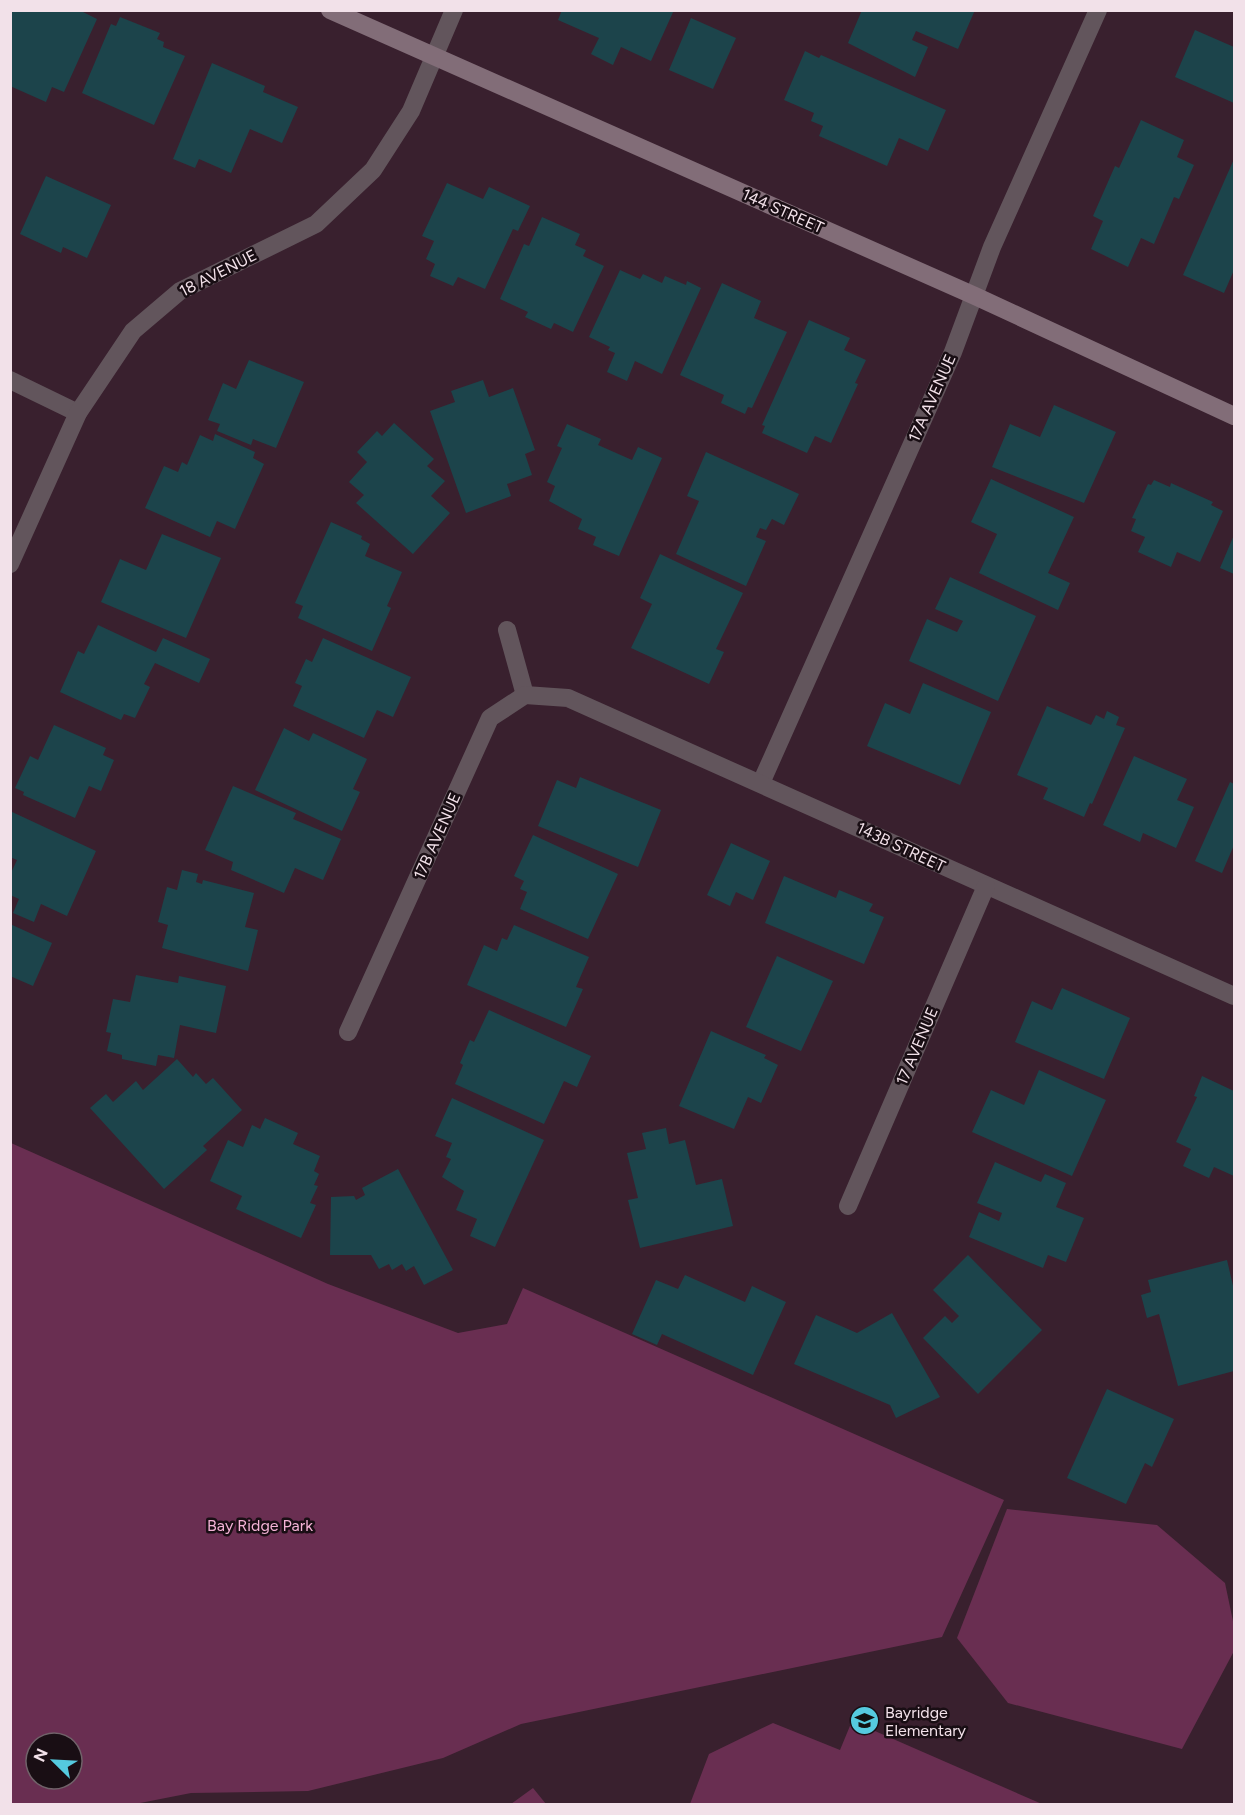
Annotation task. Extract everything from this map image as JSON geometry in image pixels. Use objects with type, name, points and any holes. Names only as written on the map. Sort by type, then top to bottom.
[{"type":"street","name":"144 STREET","points":[[330,10],[975,296],[1234,416]]},
{"type":"street","name":"18 AVENUE","points":[[10,564],[78,413],[133,331],[180,291],[316,224],[373,170],[411,111],[436,57],[454,10]]},
{"type":"street","name":"17A AVENUE","points":[[761,783],[953,352],[992,247],[1098,10]]},
{"type":"street","points":[[10,380],[78,413]]},
{"type":"street","points":[[507,630],[525,695]]},
{"type":"street","name":"143B STREET","points":[[525,695],[568,698],[1234,996]]},
{"type":"street","name":"17B AVENUE","points":[[348,1032],[490,718],[525,695]]},
{"type":"street","name":"17 AVENUE","points":[[848,1206],[986,886]]},
{"type":"green space","name":"Bay Ridge Park","points":[[11,1143],[328,1284],[458,1333],[507,1324],[523,1288],[1004,1500],[942,1637],[521,1724],[443,1758],[308,1791],[191,1793],[135,1804],[11,1804]]},
{"type":"green space","points":[[1007,1509],[1157,1525],[1225,1583],[1234,1626],[1234,1651],[1182,1749],[1008,1703],[957,1638]]},
{"type":"green space","points":[[852,1721],[1042,1804],[690,1804],[709,1754],[773,1723],[840,1750]]},
{"type":"green space","points":[[533,1788],[546,1804],[511,1804]]},
{"type":"building","points":[[10,10],[79,10],[97,19],[64,92],[52,87],[46,102],[10,86]]},
{"type":"building","points":[[562,10],[674,10],[651,61],[621,47],[613,65],[591,54],[599,38],[558,20]]},
{"type":"building","points":[[862,10],[975,10],[958,49],[916,31],[912,40],[928,47],[915,77],[848,43]]},
{"type":"building","points":[[120,17],[160,33],[157,39],[164,42],[163,47],[185,56],[154,125],[82,93],[111,24],[116,26]]},
{"type":"building","points":[[691,18],[736,38],[713,89],[669,70]]},
{"type":"building","points":[[1195,30],[1234,47],[1234,103],[1175,77]]},
{"type":"building","points":[[805,51],[819,58],[821,55],[946,110],[928,151],[899,138],[887,166],[819,136],[823,126],[811,121],[814,113],[784,100]]},
{"type":"building","points":[[212,63],[265,86],[263,92],[298,107],[282,143],[250,129],[231,173],[199,159],[195,168],[173,159]]},
{"type":"building","points":[[1141,120],[1184,140],[1177,157],[1194,165],[1179,199],[1174,197],[1154,244],[1141,238],[1128,267],[1091,249],[1103,221],[1093,216],[1115,166],[1119,168]]},
{"type":"building","points":[[1234,159],[1234,270],[1224,293],[1183,275]]},
{"type":"building","points":[[46,176],[111,205],[87,258],[63,247],[61,253],[20,234]]},
{"type":"building","points":[[447,183],[483,199],[489,187],[530,206],[518,231],[513,229],[485,289],[458,277],[453,286],[430,276],[435,264],[426,259],[434,241],[422,236]]},
{"type":"building","points":[[542,217],[580,234],[575,245],[586,250],[583,256],[604,266],[573,332],[554,323],[551,329],[525,317],[528,312],[500,299],[524,244],[529,246]]},
{"type":"building","points":[[620,270],[640,279],[643,274],[662,283],[665,276],[686,285],[687,281],[701,288],[662,374],[635,361],[627,381],[607,372],[615,353],[608,350],[610,347],[589,337]]},
{"type":"building","points":[[722,283],[761,301],[754,318],[787,332],[752,408],[748,407],[745,414],[721,403],[724,395],[680,375]]},
{"type":"building","points":[[809,320],[850,338],[844,350],[866,360],[855,383],[858,384],[831,443],[815,436],[807,453],[762,433],[765,426],[762,425]]},
{"type":"building","points":[[249,360],[304,382],[276,448],[253,439],[251,445],[217,431],[220,424],[208,420],[223,383],[236,389]]},
{"type":"building","points":[[483,380],[489,397],[513,388],[535,450],[525,454],[532,475],[507,484],[511,496],[466,513],[430,411],[455,402],[451,391]]},
{"type":"building","points":[[1054,405],[1116,432],[1084,503],[992,467],[1010,424],[1040,437]]},
{"type":"building","points":[[394,423],[434,459],[427,466],[445,481],[431,496],[450,513],[413,554],[356,503],[364,495],[349,482],[367,462],[357,452],[377,431],[382,436]]},
{"type":"building","points":[[567,424],[601,439],[598,445],[632,460],[638,447],[662,458],[619,556],[593,545],[596,537],[578,529],[582,519],[549,501],[555,486],[547,482],[562,448],[557,446]]},
{"type":"building","points":[[215,434],[255,452],[253,458],[264,464],[235,529],[217,521],[210,537],[145,508],[164,466],[178,472],[182,462],[187,465],[200,435],[213,441]]},
{"type":"building","points":[[706,452],[799,494],[784,525],[772,519],[766,530],[760,528],[756,537],[766,541],[746,586],[676,554],[699,501],[687,496]]},
{"type":"building","points":[[991,479],[1074,517],[1048,573],[1070,583],[1058,610],[979,573],[997,534],[971,522]]},
{"type":"building","points":[[1154,480],[1170,487],[1171,483],[1213,502],[1211,505],[1223,511],[1200,562],[1177,552],[1171,567],[1138,552],[1145,537],[1131,531],[1136,519],[1132,518],[1148,484],[1151,485]]},
{"type":"building","points":[[331,522],[362,536],[361,539],[370,544],[365,556],[402,572],[387,606],[391,608],[372,651],[298,618],[303,606],[295,603]]},
{"type":"building","points":[[162,534],[221,558],[186,638],[101,602],[120,559],[146,570]]},
{"type":"building","points":[[1234,535],[1234,574],[1220,568]]},
{"type":"building","points":[[660,554],[743,593],[716,649],[724,652],[709,684],[631,648],[652,604],[640,598]]},
{"type":"building","points":[[950,577],[1036,616],[998,701],[909,661],[927,619],[957,632],[963,621],[935,609]]},
{"type":"building","points":[[98,625],[156,652],[163,638],[210,659],[199,683],[155,663],[144,684],[150,687],[135,718],[124,714],[121,720],[60,692],[78,651],[84,654]]},
{"type":"building","points":[[323,638],[411,677],[393,717],[377,710],[364,738],[293,706],[302,686],[295,683],[306,659],[312,662]]},
{"type":"building","points":[[923,683],[991,712],[960,785],[867,746],[885,703],[910,714]]},
{"type":"building","points":[[1047,706],[1091,725],[1096,715],[1104,719],[1107,711],[1119,717],[1116,725],[1125,728],[1092,804],[1090,803],[1084,817],[1043,799],[1048,788],[1017,775]]},
{"type":"building","points":[[54,725],[106,748],[103,755],[114,760],[101,791],[89,786],[75,818],[23,795],[24,792],[15,788],[30,756],[38,760]]},
{"type":"building","points":[[284,728],[309,741],[313,733],[367,759],[353,789],[360,792],[342,831],[255,790]]},
{"type":"building","points":[[1134,756],[1187,779],[1177,800],[1194,807],[1176,848],[1143,833],[1140,842],[1103,825]]},
{"type":"building","points":[[580,777],[661,810],[638,867],[538,826],[557,780],[576,788]]},
{"type":"building","points":[[1230,782],[1234,784],[1234,845],[1222,873],[1195,861]]},
{"type":"building","points":[[233,786],[296,813],[293,819],[341,839],[323,880],[295,868],[284,893],[231,870],[233,862],[205,850]]},
{"type":"building","points":[[10,811],[96,851],[67,916],[41,904],[34,922],[13,913],[19,899],[10,895],[10,875],[17,860],[10,857]]},
{"type":"building","points":[[533,835],[618,874],[588,939],[520,909],[527,892],[520,889],[524,881],[514,876]]},
{"type":"building","points":[[731,843],[770,861],[753,900],[736,892],[730,906],[707,895]]},
{"type":"building","points":[[182,870],[198,874],[196,882],[202,884],[203,880],[254,893],[245,927],[258,930],[248,971],[162,948],[168,925],[158,922],[167,887],[177,890]]},
{"type":"building","points":[[784,876],[836,898],[839,890],[873,904],[869,911],[884,917],[864,964],[765,923]]},
{"type":"building","points":[[10,924],[52,943],[33,986],[10,976]]},
{"type":"building","points":[[514,925],[589,957],[576,987],[583,989],[566,1027],[467,985],[484,945],[497,951],[502,938],[507,940]]},
{"type":"building","points":[[777,956],[833,981],[801,1051],[746,1027]]},
{"type":"building","points":[[136,975],[178,983],[179,976],[226,986],[216,1033],[180,1025],[174,1058],[158,1055],[156,1066],[122,1059],[122,1055],[107,1051],[111,1033],[106,1032],[113,999],[130,1002]]},
{"type":"building","points":[[1062,988],[1130,1018],[1104,1079],[1015,1042],[1032,1001],[1052,1010]]},
{"type":"building","points":[[489,1010],[591,1056],[577,1087],[564,1081],[544,1124],[455,1084],[463,1065],[460,1063],[470,1040],[474,1042]]},
{"type":"building","points":[[711,1031],[766,1055],[764,1058],[778,1065],[761,1103],[748,1097],[734,1129],[679,1106]]},
{"type":"building","points":[[177,1059],[193,1077],[196,1073],[206,1084],[213,1078],[242,1110],[203,1146],[207,1150],[164,1189],[90,1108],[106,1094],[113,1102],[136,1081],[143,1090]]},
{"type":"building","points":[[1039,1070],[1106,1100],[1072,1176],[972,1132],[991,1090],[1024,1105]]},
{"type":"building","points":[[1202,1076],[1234,1091],[1234,1176],[1214,1167],[1209,1178],[1183,1166],[1191,1149],[1176,1142],[1197,1097],[1194,1096]]},
{"type":"building","points":[[452,1098],[544,1140],[495,1247],[470,1236],[477,1219],[456,1210],[464,1191],[442,1177],[451,1159],[446,1157],[452,1143],[435,1136]]},
{"type":"building","points":[[265,1118],[298,1133],[293,1144],[320,1156],[314,1171],[319,1174],[314,1185],[318,1186],[310,1203],[316,1205],[301,1238],[236,1209],[242,1196],[210,1181],[228,1140],[243,1147],[252,1125],[260,1129]]},
{"type":"building","points":[[666,1128],[669,1144],[685,1140],[696,1185],[722,1179],[733,1226],[640,1248],[628,1200],[638,1198],[627,1153],[646,1149],[642,1133]]},
{"type":"building","points":[[995,1162],[1041,1182],[1045,1174],[1066,1183],[1056,1207],[1084,1218],[1066,1262],[1048,1255],[1043,1268],[969,1237],[979,1212],[999,1221],[1002,1213],[977,1203]]},
{"type":"building","points":[[398,1169],[453,1270],[424,1285],[414,1266],[406,1271],[402,1264],[392,1270],[389,1264],[379,1269],[371,1255],[330,1255],[331,1197],[354,1196],[356,1200],[365,1195],[362,1188]]},
{"type":"building","points":[[968,1255],[1042,1330],[978,1394],[923,1338],[945,1316],[952,1323],[959,1316],[933,1290]]},
{"type":"building","points":[[1227,1260],[1234,1290],[1234,1371],[1178,1386],[1159,1314],[1147,1318],[1141,1295],[1151,1292],[1148,1280]]},
{"type":"building","points":[[685,1275],[745,1302],[752,1286],[786,1302],[753,1375],[662,1334],[657,1345],[632,1334],[656,1280],[678,1289]]},
{"type":"building","points":[[892,1313],[940,1397],[896,1418],[890,1405],[794,1364],[816,1315],[857,1333]]},
{"type":"building","points":[[1107,1389],[1174,1419],[1152,1467],[1145,1463],[1126,1504],[1067,1478]]},
{"type":"place","name":"Bayridge Elementary","points":[[864,1721]]}]
